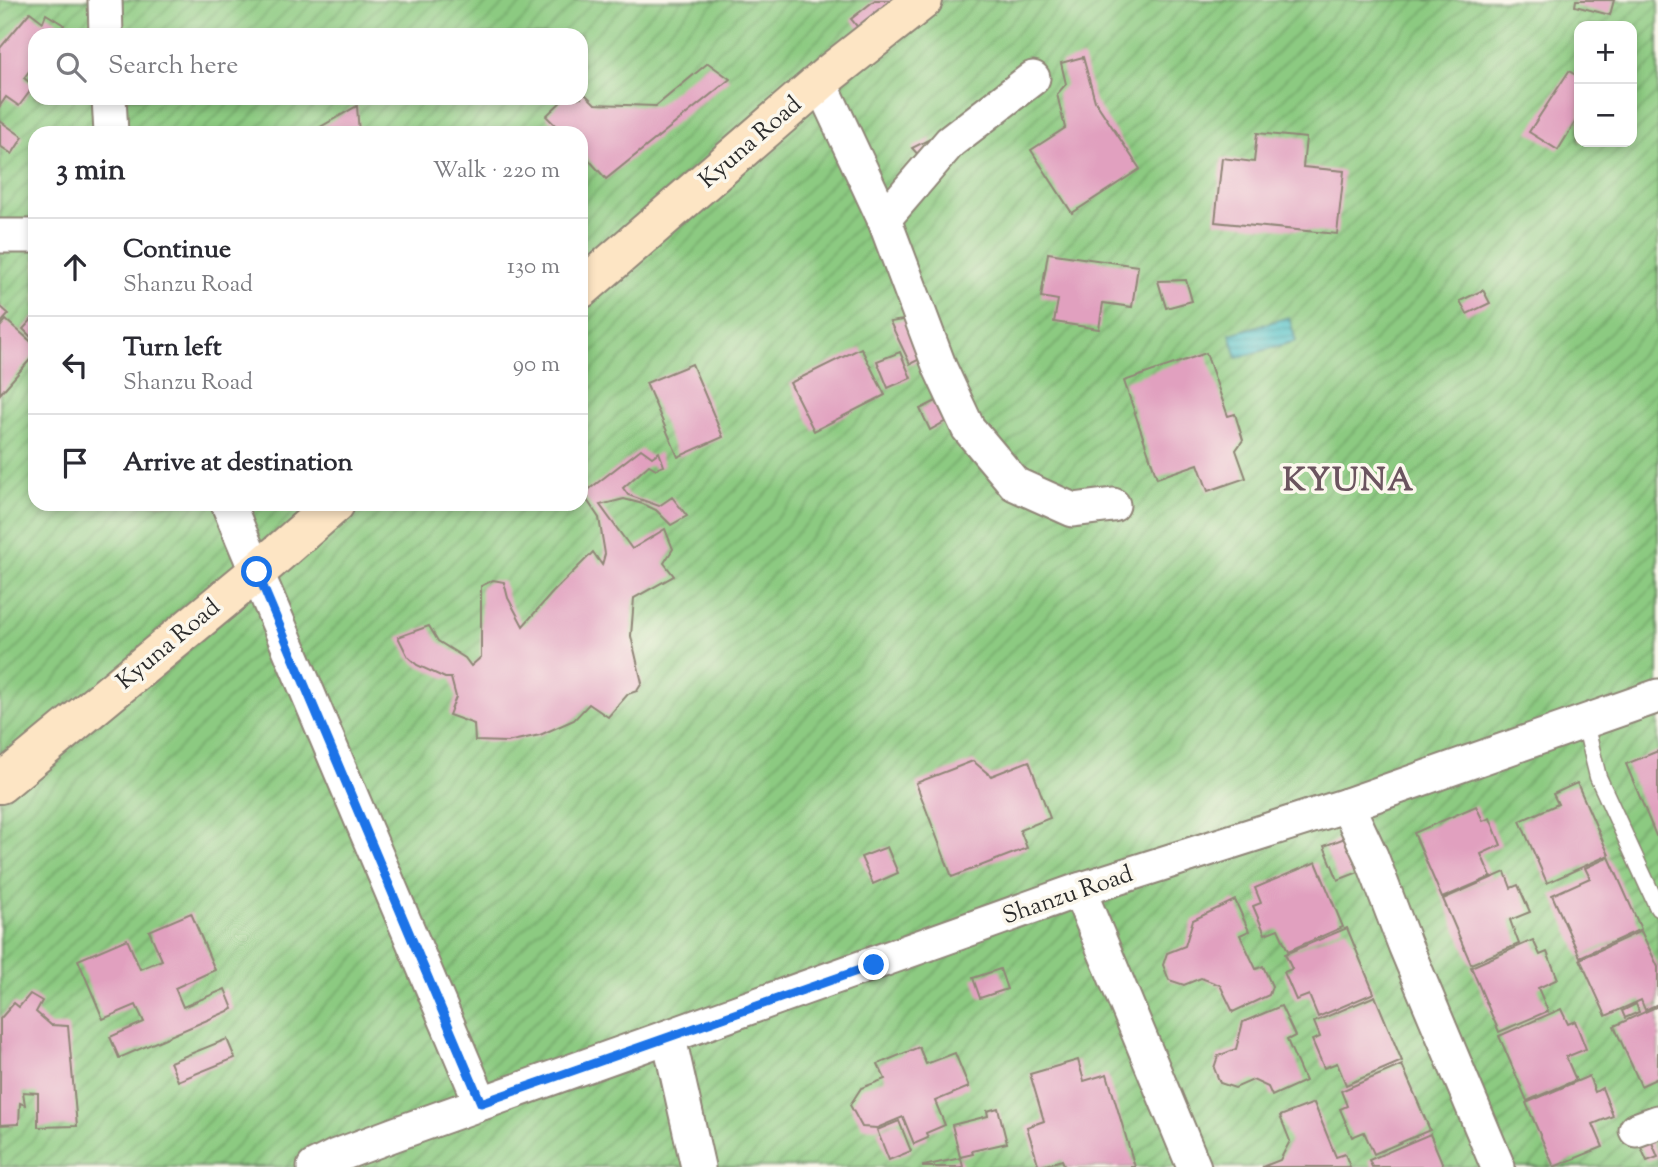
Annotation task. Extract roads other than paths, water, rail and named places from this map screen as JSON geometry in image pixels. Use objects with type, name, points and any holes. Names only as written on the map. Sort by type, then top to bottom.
[{"type":"main road","name":"Kyuna Road","points":[[588,283],[820,82],[923,0]]},
{"type":"main road","name":"Kyuna Road","points":[[0,784],[327,511]]},
{"type":"street","points":[[105,0],[106,28]]},
{"type":"street","points":[[884,219],[950,142],[1033,78]]},
{"type":"street","points":[[820,82],[884,219],[940,368],[968,428],[1015,484],[1073,510],[1113,505]]},
{"type":"street","points":[[109,105],[110,126]]},
{"type":"street","points":[[0,236],[28,236]]},
{"type":"street","points":[[231,511],[481,1103]]},
{"type":"street","name":"Shanzu Road","points":[[314,1167],[336,1156],[481,1103],[1079,890],[1347,805],[1658,696]]},
{"type":"street","points":[[1347,805],[1371,856],[1405,945],[1498,1167]]},
{"type":"street","points":[[1079,890],[1194,1167]]},
{"type":"street","points":[[668,1038],[698,1167]]},
{"type":"lane","points":[[1585,723],[1598,777],[1658,908]]},
{"type":"water","points":[[1289,317],[1296,341],[1237,358],[1230,334]]},
{"type":"district","name":"KYUNA","points":[[1349,482]]}]
